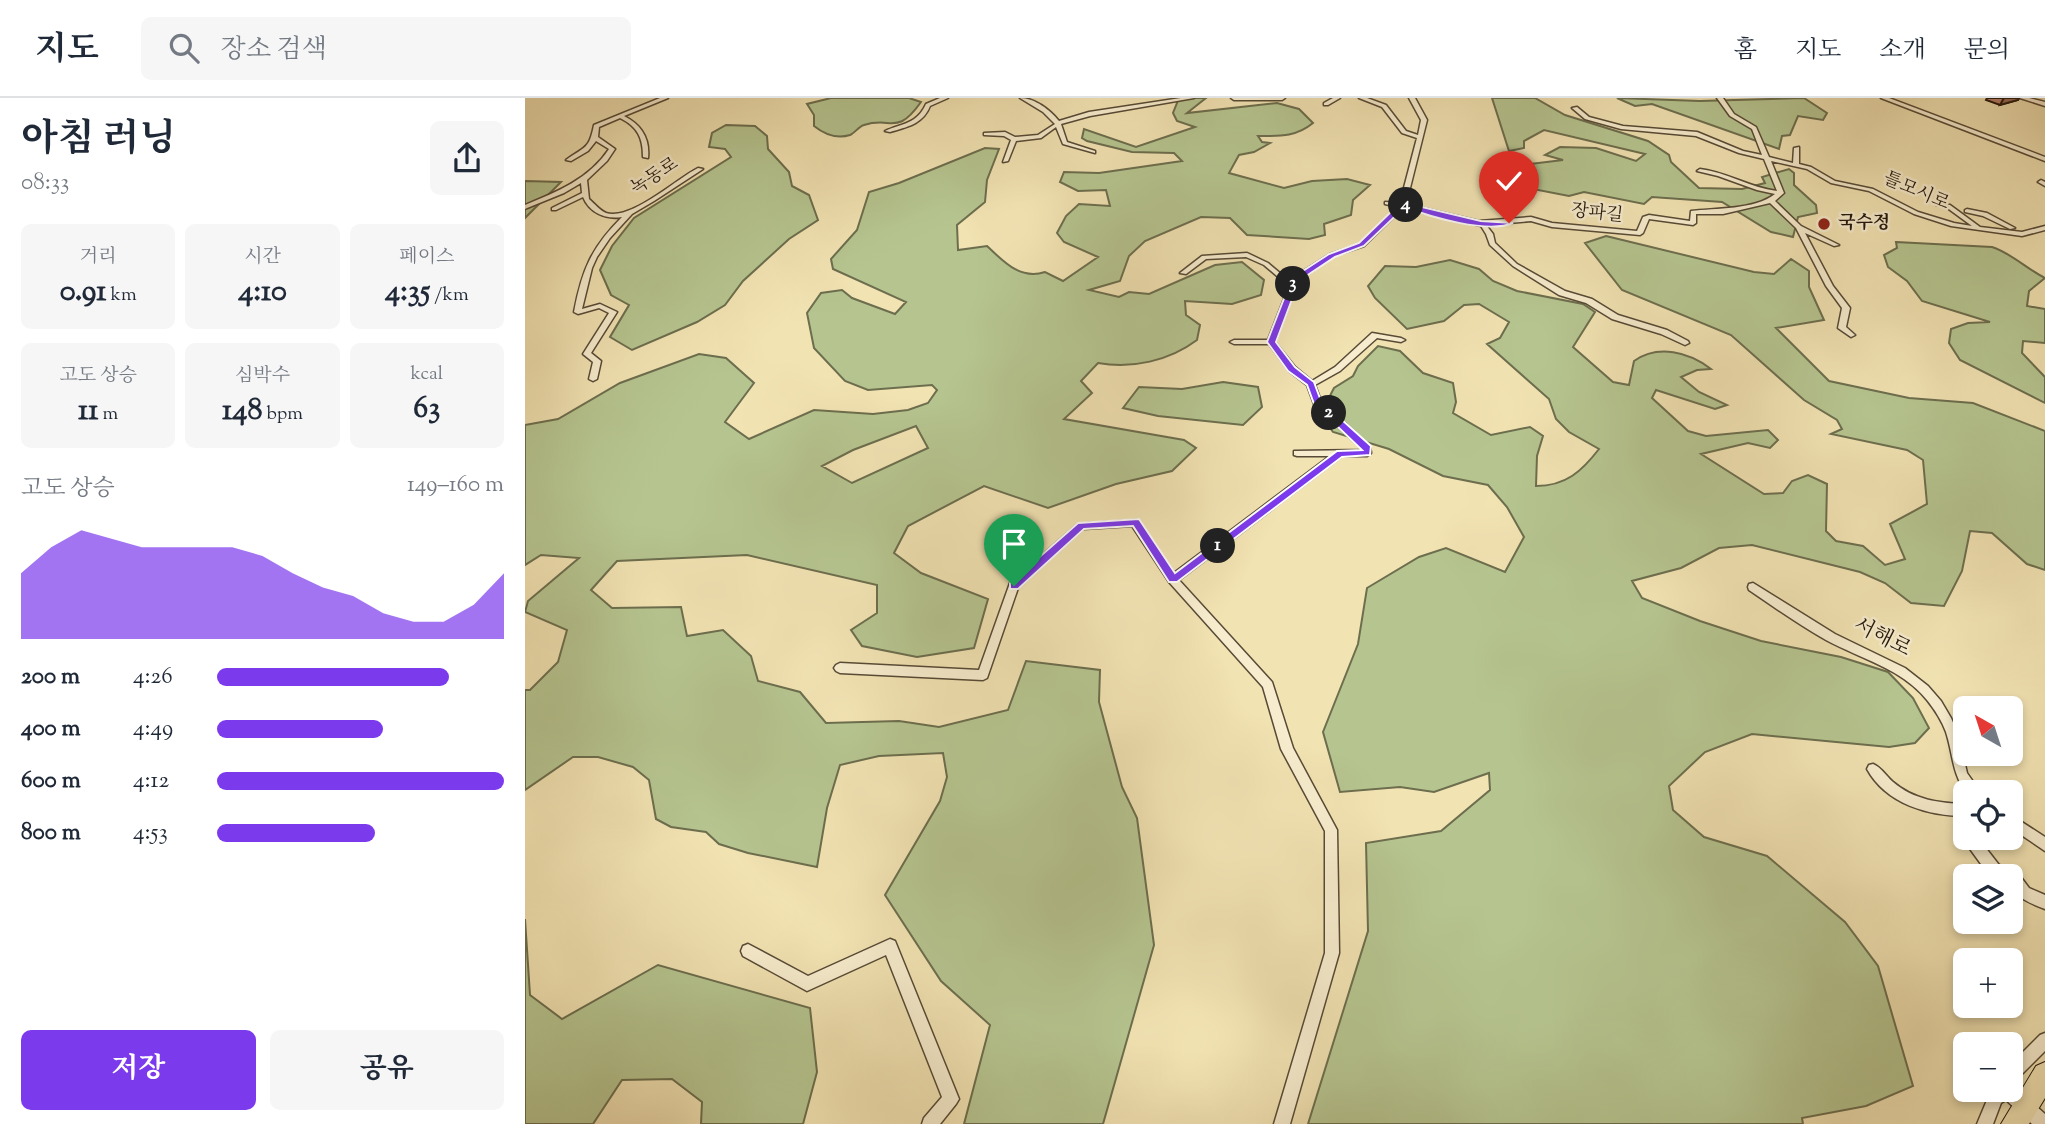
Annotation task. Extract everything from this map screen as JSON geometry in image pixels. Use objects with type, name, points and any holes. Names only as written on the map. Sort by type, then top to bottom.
[{"type":"main road","points":[[2013,1103],[2045,1075]]},
{"type":"street","points":[[569,160],[586,150],[595,138],[596,126],[665,98]]},
{"type":"street","points":[[888,131],[918,120],[926,112],[927,105],[945,98]]},
{"type":"street","points":[[1023,98],[1050,111],[1059,123],[1065,143],[1093,152]]},
{"type":"street","points":[[986,135],[1005,134],[1014,139],[1039,137],[1059,123],[1089,114],[1191,98]]},
{"type":"street","points":[[1234,98],[1282,98]]},
{"type":"street","points":[[1327,104],[1337,98]]},
{"type":"street","points":[[1362,98],[1384,106],[1404,132],[1419,137]]},
{"type":"street","points":[[1271,342],[1295,280],[1332,255],[1362,245],[1403,204],[1424,120],[1412,98]]},
{"type":"street","points":[[1700,171],[1713,172],[1760,191],[1781,193],[1754,128],[1732,115],[1720,98]]},
{"type":"street","points":[[1884,98],[2045,159]]},
{"type":"street","points":[[2023,98],[2045,104]]},
{"type":"street","points":[[1575,108],[1587,118],[1623,128],[1697,134],[1769,160]]},
{"type":"street","name":"녹동로","points":[[621,117],[635,123],[646,138],[646,157]]},
{"type":"street","name":"녹동로","points":[[525,207],[584,179],[607,159],[612,149],[595,138]]},
{"type":"street","points":[[1005,161],[1014,139]]},
{"type":"street","points":[[1796,165],[1797,148]]},
{"type":"street","name":"틀모시로","points":[[1769,160],[1809,168],[1825,180],[1871,190],[1916,213],[1953,225],[2015,233],[2045,228]]},
{"type":"street","name":"녹동로","points":[[593,379],[597,361],[587,354],[613,312],[600,306],[577,312],[584,277],[600,242],[629,213],[700,169]]},
{"type":"street","points":[[554,209],[584,194],[584,179]]},
{"type":"street","name":"장파길","points":[[1481,223],[1531,219],[1552,225],[1640,233],[1645,218],[1693,223],[1693,212],[1723,212],[1772,201],[1781,193]]},
{"type":"street","name":"녹동로","points":[[584,194],[602,214],[629,213]]},
{"type":"street","points":[[1772,201],[1799,227],[1836,245]]},
{"type":"street","points":[[1387,203],[1403,204],[1428,213],[1481,223],[1492,235],[1492,244],[1515,265],[1562,293],[1589,301],[1615,317],[1664,332],[1685,343]]},
{"type":"street","points":[[1938,204],[1948,206],[1979,227]]},
{"type":"street","points":[[1968,211],[1979,212],[2002,224],[2032,232]]},
{"type":"street","points":[[1953,225],[1961,231]]},
{"type":"street","points":[[1799,227],[1830,286],[1846,308],[1842,328],[1851,335]]},
{"type":"street","points":[[1184,273],[1204,257],[1247,255],[1266,264],[1279,275],[1295,280]]},
{"type":"street","points":[[1311,384],[1326,379],[1345,366],[1354,351],[1375,335],[1401,340]]},
{"type":"street","points":[[1234,342],[1271,342]]},
{"type":"street","points":[[1271,342],[1291,369],[1311,384],[1317,402],[1367,448],[1367,453],[1297,453]]},
{"type":"street","points":[[1173,579],[1340,453]]},
{"type":"street","points":[[840,668],[983,675],[1014,586],[1081,526],[1135,522],[1173,579],[1268,685],[1287,749],[1331,830],[1332,953],[1282,1124]]},
{"type":"street","name":"서해로","points":[[1753,587],[1798,619],[1860,652],[1878,657],[1922,687],[1940,707],[1952,736],[1957,767],[1964,780]]},
{"type":"street","points":[[1873,769],[1882,782],[1906,798],[1953,810]]},
{"type":"street","points":[[2023,829],[2045,845]]},
{"type":"street","points":[[1979,850],[1994,870],[2012,877],[2024,892],[2045,902]]},
{"type":"street","points":[[748,951],[807,984],[890,946],[951,1100],[930,1124]]},
{"type":"street","points":[[2023,1063],[2045,1040]]},
{"type":"street","points":[[1985,1124],[1996,1098],[2013,1103],[2044,1124]]},
{"type":"green space","points":[[831,98],[909,98],[921,102],[913,113],[899,122],[864,125],[850,135],[836,136],[814,126],[814,115],[807,104]]},
{"type":"green space","points":[[1179,98],[1206,98],[1187,113],[1277,103],[1299,109],[1313,123],[1294,133],[1258,136],[1262,142],[1270,143],[1254,152],[1239,155],[1229,173],[1284,188],[1312,181],[1347,179],[1370,185],[1353,200],[1351,215],[1324,224],[1325,235],[1309,239],[1247,235],[1230,218],[1201,217],[1145,241],[1129,256],[1120,281],[1089,290],[1119,297],[1129,292],[1149,294],[1215,265],[1242,262],[1264,280],[1261,295],[1232,304],[1185,301],[1186,315],[1200,325],[1197,340],[1186,347],[1150,362],[1124,365],[1098,363],[1081,381],[1092,393],[1064,419],[1184,440],[1196,448],[1172,471],[1116,484],[1048,508],[984,486],[908,526],[894,553],[921,573],[988,599],[974,648],[917,657],[862,646],[851,630],[877,613],[877,585],[747,555],[617,561],[591,590],[612,608],[681,607],[687,636],[723,630],[751,656],[758,681],[800,692],[826,723],[899,721],[939,727],[1008,710],[1026,661],[1100,670],[1099,702],[1122,787],[1137,818],[1154,945],[1103,1124],[964,1124],[990,1025],[941,981],[885,895],[940,801],[947,777],[943,753],[879,756],[840,765],[827,808],[817,867],[748,853],[719,844],[706,832],[671,827],[656,819],[649,780],[633,767],[598,757],[573,757],[525,790],[525,690],[530,690],[558,662],[567,630],[525,612],[528,601],[579,558],[541,555],[525,565],[525,425],[558,419],[620,383],[699,354],[726,358],[754,383],[725,422],[749,439],[814,410],[873,414],[908,410],[928,403],[937,390],[932,385],[868,390],[845,381],[814,348],[807,313],[821,293],[842,290],[852,298],[895,314],[906,302],[833,269],[831,259],[857,230],[869,192],[899,183],[985,148],[999,149],[987,180],[985,202],[957,225],[958,250],[987,246],[1020,272],[1045,272],[1063,281],[1098,257],[1064,242],[1057,233],[1066,216],[1079,204],[1110,206],[1106,190],[1078,191],[1060,182],[1064,172],[1099,173],[1182,161],[1174,153],[1132,152],[1087,141],[1082,138],[1084,129],[1136,147],[1195,127],[1177,121],[1173,113]],"holes":[[[916,426],[928,448],[852,483],[822,466],[853,450]]]},
{"type":"green space","points":[[1492,98],[1535,98],[1565,115],[1648,141],[1669,155],[1671,162],[1699,188],[1742,189],[1765,183],[1762,177],[1789,169],[1794,173],[1794,185],[1816,205],[1817,213],[1798,217],[1793,237],[1771,232],[1722,202],[1652,197],[1644,204],[1584,192],[1569,196],[1517,186],[1506,167],[1563,160],[1545,155],[1560,147],[1596,148],[1636,161],[1645,154],[1544,130],[1524,141],[1524,148],[1509,151]]},
{"type":"green space","points":[[1617,98],[1700,101],[1804,98],[1827,113],[1823,120],[1798,116],[1790,135],[1782,136],[1779,149],[1652,104],[1635,106]]},
{"type":"green space","points":[[726,125],[755,126],[767,136],[768,149],[789,172],[792,186],[809,195],[818,220],[789,239],[743,281],[725,305],[697,322],[632,350],[610,337],[629,305],[611,295],[600,270],[612,246],[634,218],[731,157],[725,149],[709,147],[712,133]]},
{"type":"green space","points":[[525,181],[561,182],[525,218]]},
{"type":"green space","points":[[1606,236],[1754,272],[1774,274],[1791,259],[1809,271],[1809,287],[1824,320],[1776,328],[1829,381],[1909,398],[1973,403],[2045,431],[2045,570],[2027,564],[1992,533],[1970,531],[1962,571],[1944,606],[1911,603],[1885,583],[1860,572],[1752,545],[1719,548],[1681,568],[1632,581],[1642,598],[1700,621],[1761,641],[1841,657],[1888,672],[1913,698],[1929,728],[1915,743],[1889,747],[1752,734],[1705,752],[1669,786],[1673,810],[1704,837],[1767,856],[1845,922],[1878,966],[1913,1086],[1866,1106],[1802,1118],[1803,1124],[1308,1124],[1368,931],[1366,843],[1441,831],[1490,790],[1489,773],[1434,792],[1400,787],[1340,792],[1323,732],[1358,644],[1367,588],[1419,557],[1446,548],[1505,572],[1524,537],[1507,507],[1488,485],[1443,476],[1389,449],[1333,432],[1320,415],[1334,388],[1353,376],[1358,366],[1378,346],[1400,351],[1423,373],[1453,383],[1456,402],[1453,413],[1491,435],[1530,427],[1543,436],[1537,456],[1536,486],[1556,483],[1572,476],[1599,449],[1569,432],[1556,419],[1549,399],[1487,344],[1500,338],[1509,322],[1479,304],[1464,305],[1444,321],[1407,329],[1375,298],[1368,286],[1385,266],[1416,267],[1450,260],[1479,269],[1493,281],[1517,291],[1583,304],[1595,312],[1573,347],[1613,382],[1629,385],[1634,361],[1653,353],[1673,352],[1702,363],[1711,369],[1697,370],[1681,377],[1699,392],[1727,405],[1715,409],[1656,390],[1652,398],[1688,431],[1706,436],[1768,430],[1778,440],[1770,448],[1748,443],[1701,454],[1764,494],[1783,493],[1792,481],[1808,475],[1827,484],[1826,531],[1836,541],[1863,546],[1885,565],[1905,559],[1890,524],[1927,504],[1923,460],[1907,450],[1831,434],[1842,429],[1837,420],[1804,400],[1731,335],[1622,290],[1585,243]]},
{"type":"green space","points":[[1896,242],[1992,247],[2045,278],[2029,291],[2027,306],[2045,309],[2045,343],[2023,341],[2022,353],[2045,377],[2045,403],[1960,360],[1949,343],[1951,329],[1968,323],[1990,322],[1922,301],[1907,281],[1888,267],[1884,255],[1897,248]]},
{"type":"green space","points":[[1223,382],[1258,387],[1262,407],[1243,425],[1158,416],[1123,408],[1139,387],[1182,389]]},
{"type":"green space","points":[[525,919],[530,995],[562,1019],[658,965],[810,1008],[817,1072],[803,1124],[701,1124],[702,1102],[672,1079],[622,1080],[593,1124],[525,1124]]},
{"type":"place","name":"국수정","points":[[1824,224]]},
{"type":"route","points":[[1014,586],[1081,526],[1135,522],[1173,579],[1340,453],[1367,453],[1367,448],[1317,402],[1311,384],[1291,369],[1271,342],[1295,280],[1332,255],[1362,245],[1403,204],[1428,213],[1481,223],[1509,223]]}]
